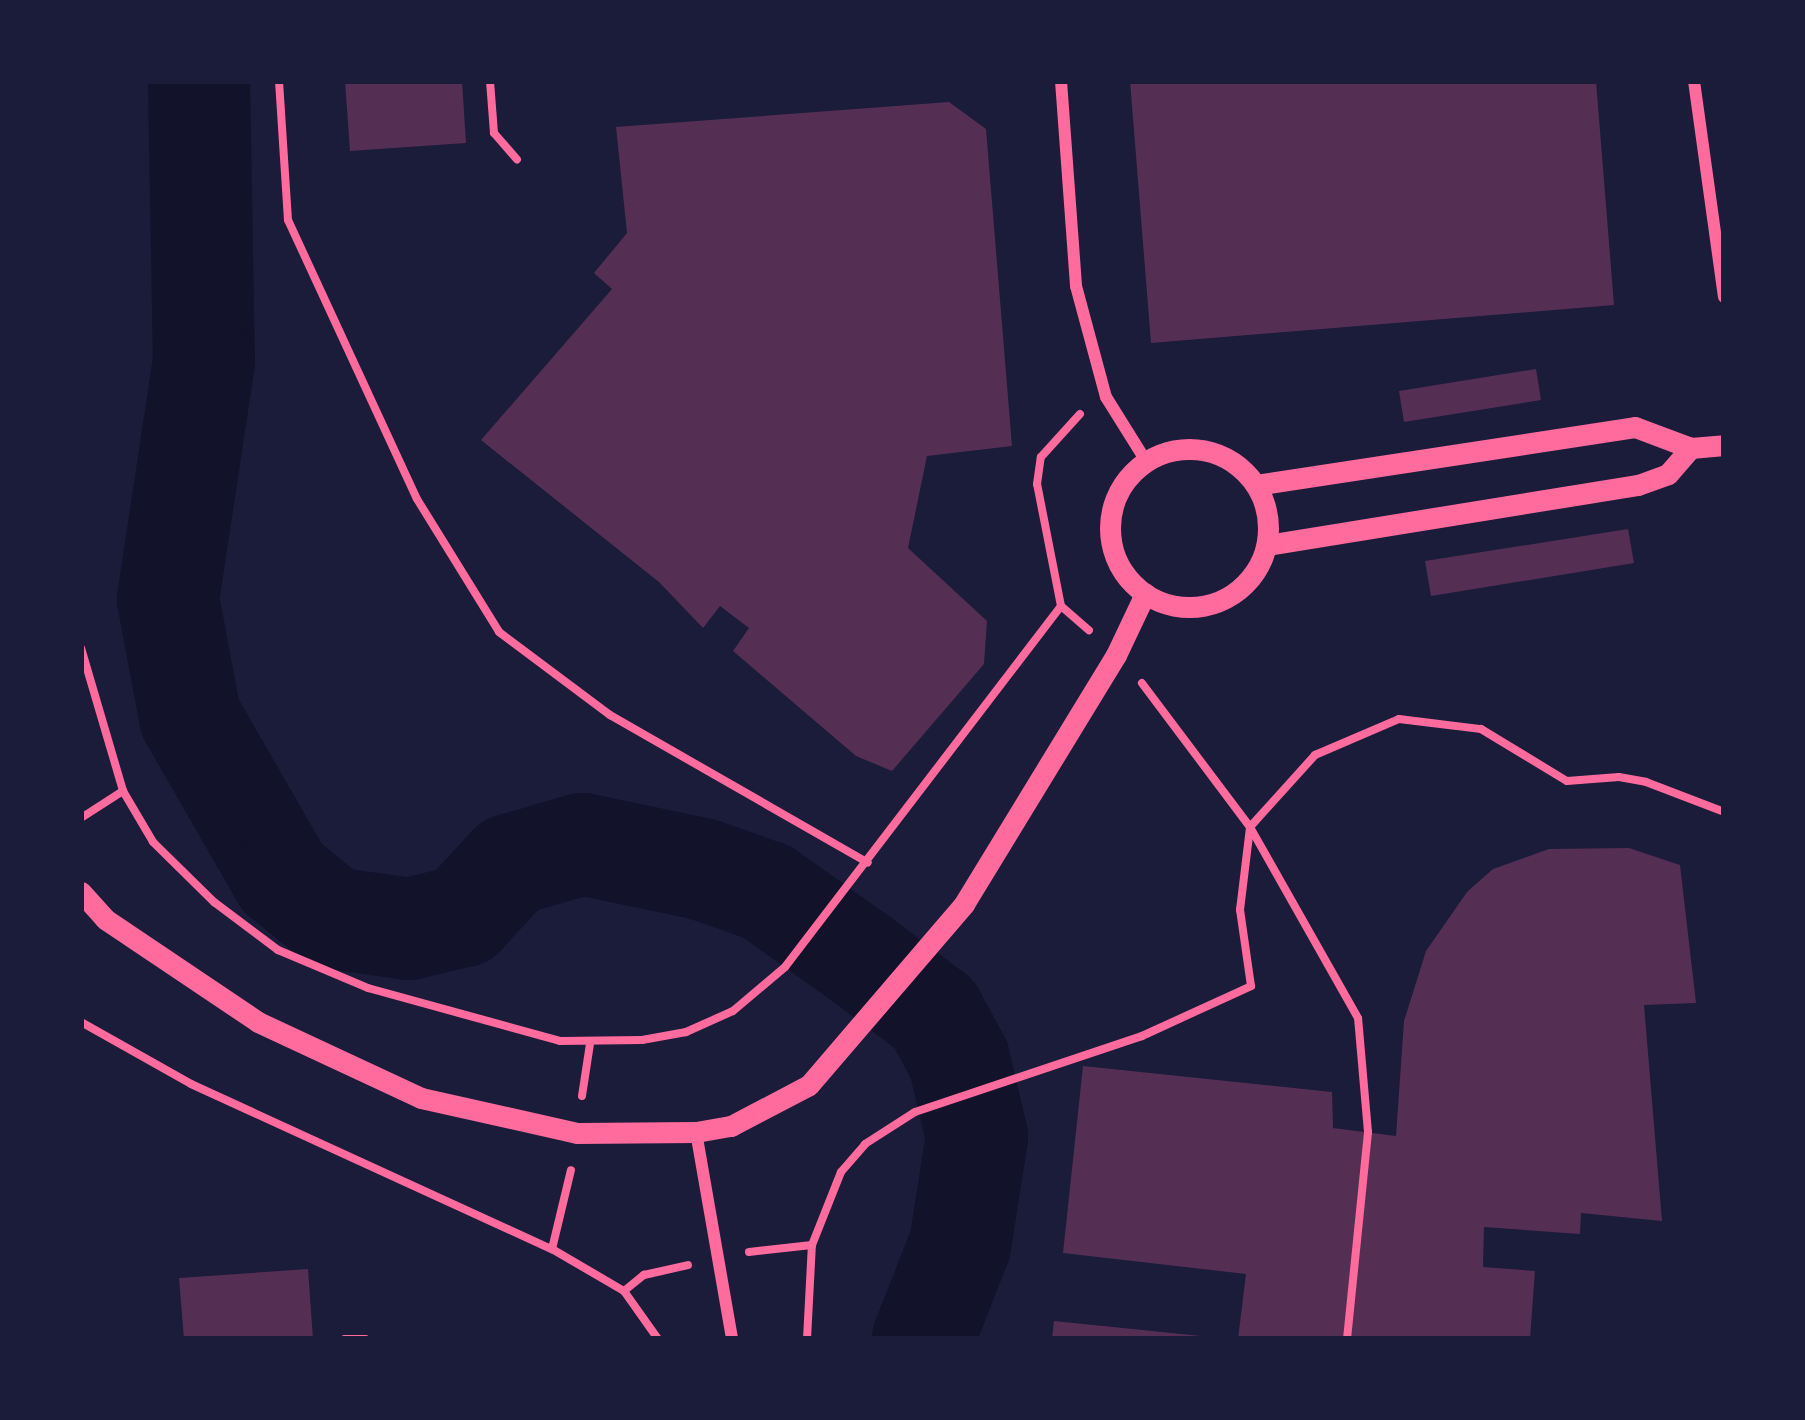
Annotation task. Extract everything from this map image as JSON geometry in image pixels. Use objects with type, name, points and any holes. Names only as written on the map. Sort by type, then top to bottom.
[{"type":"street","points":[[1061,81],[1076,286],[1106,397],[1146,461]]},
{"type":"street","points":[[1694,81],[1724,297]]},
{"type":"street","points":[[1256,485],[1635,427],[1691,448],[1724,445]]},
{"type":"street","points":[[1267,545],[1638,484],[1668,474],[1691,448]]},
{"type":"street","points":[[1175,450],[1206,450],[1234,462],[1256,485],[1268,514],[1267,545],[1245,585],[1219,601],[1174,606],[1145,594],[1123,572],[1109,528],[1124,483],[1146,461],[1175,450]]},
{"type":"street","points":[[81,892],[106,919],[258,1022],[422,1098],[577,1133],[696,1132],[731,1126],[778,1106],[809,1085],[964,904],[1116,655],[1145,594]]},
{"type":"street","points":[[696,1132],[732,1339]]},
{"type":"lane","points":[[344,1339],[365,1339]]},
{"type":"path","points":[[280,81],[289,220],[417,499],[500,632],[610,715],[868,862]]},
{"type":"path","points":[[490,81],[494,133],[518,159]]},
{"type":"path","points":[[1106,397],[1072,419],[1041,457],[1037,484],[1061,606],[1159,700],[1197,762],[1250,827],[1358,1018],[1368,1132],[1346,1339]]},
{"type":"path","points":[[81,648],[123,791],[153,842],[214,902],[278,950],[368,988],[495,1025],[590,1044],[686,1032],[733,1011],[785,967],[1061,606]]},
{"type":"path","points":[[807,1339],[812,1245],[841,1172],[865,1144],[914,1112],[1142,1036],[1251,986],[1240,910],[1250,827],[1315,755],[1357,733],[1399,719],[1481,729],[1567,781],[1618,777],[1646,782],[1724,812]]},
{"type":"path","points":[[81,818],[123,791]]},
{"type":"path","points":[[81,1022],[190,1084],[552,1249],[624,1291],[658,1339]]},
{"type":"path","points":[[624,1291],[644,1275],[720,1257],[812,1245]]},
{"type":"building","points":[[345,81],[462,81],[466,143],[350,151]]},
{"type":"building","points":[[1130,81],[1596,81],[1614,305],[1151,343]]},
{"type":"building","points":[[949,102],[986,129],[1012,446],[927,456],[908,548],[987,621],[984,664],[892,771],[856,756],[733,651],[749,628],[720,606],[703,628],[659,582],[481,440],[612,289],[594,273],[627,233],[616,127]]},
{"type":"building","points":[[1536,369],[1541,400],[1404,422],[1399,391]]},
{"type":"building","points":[[1628,529],[1634,563],[1431,596],[1425,561]]},
{"type":"building","points":[[1629,848],[1680,865],[1696,1003],[1644,1005],[1662,1221],[1581,1213],[1580,1234],[1484,1227],[1483,1267],[1535,1271],[1530,1339],[1238,1339],[1246,1274],[1063,1253],[1083,1066],[1332,1092],[1333,1128],[1396,1136],[1404,1021],[1426,951],[1467,892],[1493,869],[1549,849]]},
{"type":"building","points":[[308,1269],[313,1339],[184,1339],[179,1278]]},
{"type":"building","points":[[1054,1321],[1201,1336],[1201,1339],[1052,1339]]},
{"type":"waterway","points":[[199,81],[204,361],[168,599],[190,717],[282,877],[332,918],[409,929],[463,916],[510,865],[582,844],[702,869],[767,892],[860,958],[934,1014],[959,1060],[977,1137],[960,1245],[923,1339]]}]
